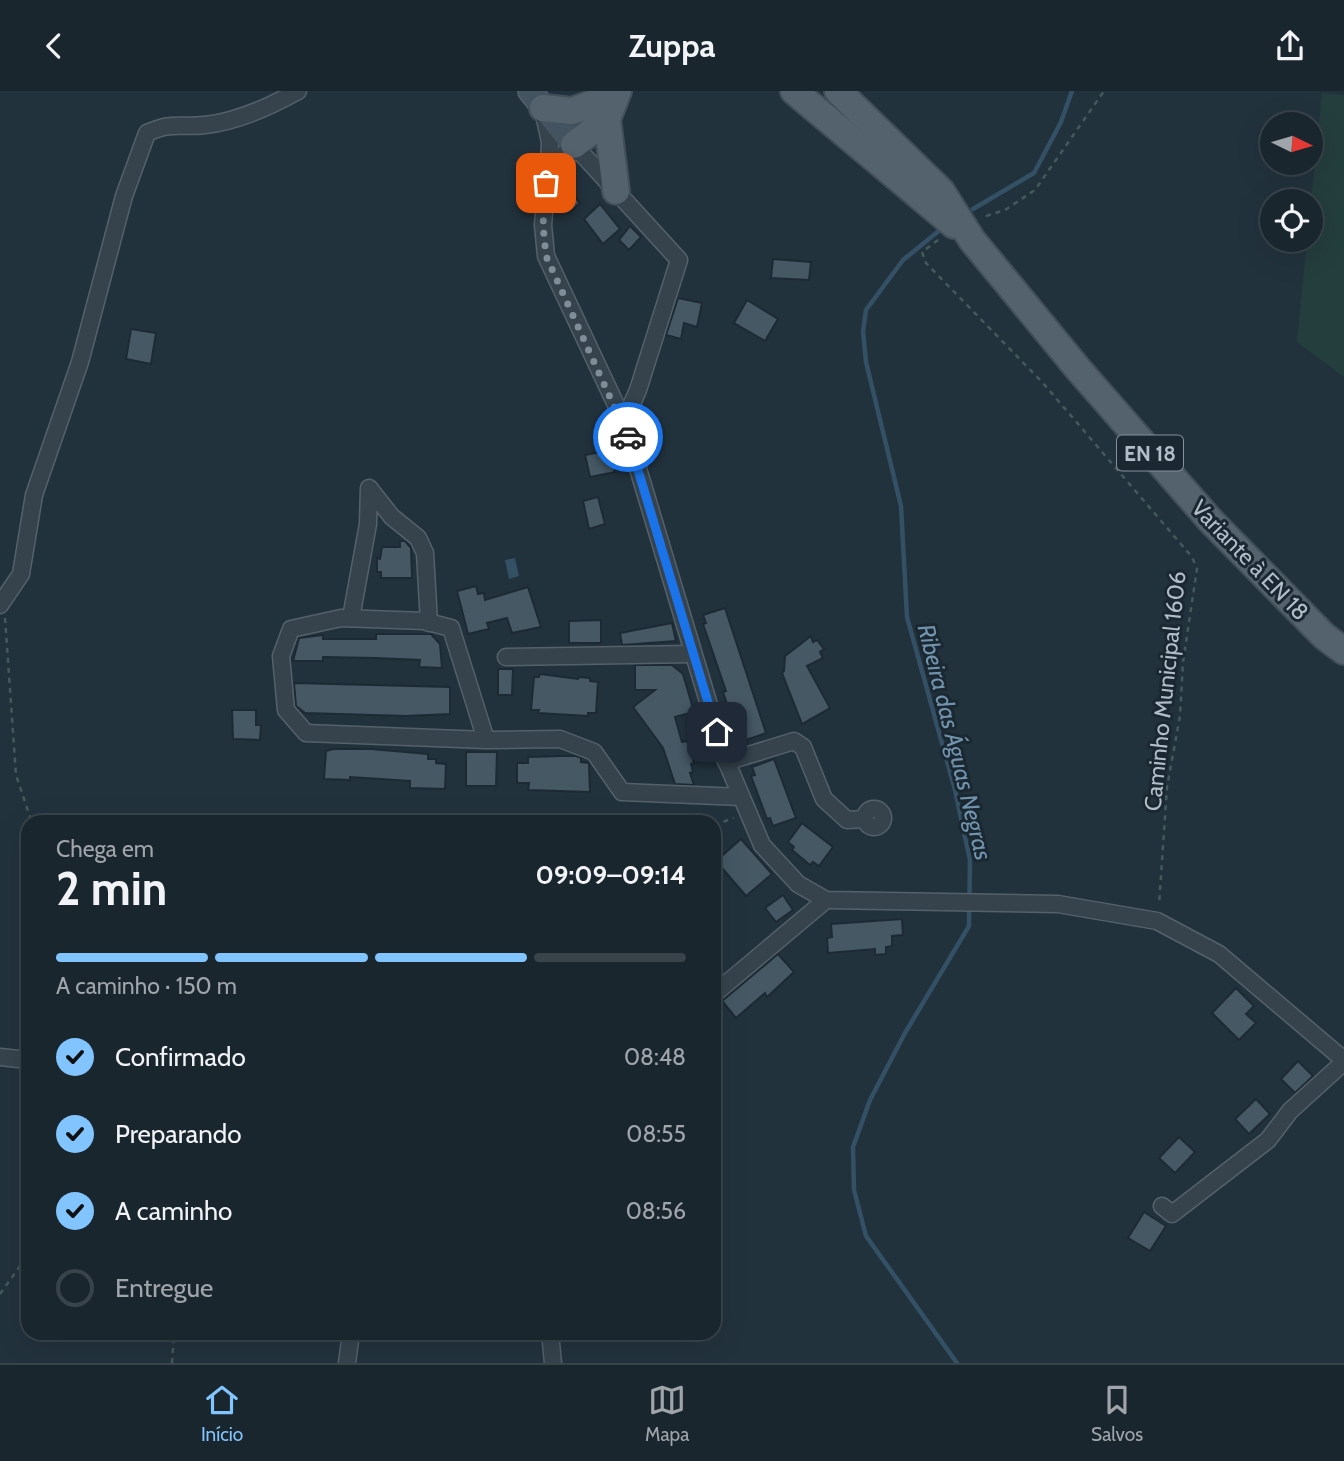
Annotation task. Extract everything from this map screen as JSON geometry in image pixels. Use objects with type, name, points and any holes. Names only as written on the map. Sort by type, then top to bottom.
[{"type":"main road","name":"Variante à EN 18","points":[[794,91],[972,240]]},
{"type":"main road","name":"Variante à EN 18","points":[[838,91],[941,191],[972,240],[1079,370],[1210,520],[1324,636],[1344,651]]},
{"type":"main road","points":[[537,99],[572,111],[608,101]]},
{"type":"main road","points":[[574,145],[608,101]]},
{"type":"main road","points":[[608,101],[616,191]]},
{"type":"street","points":[[2,605],[20,573],[34,495],[106,301],[124,196],[147,134],[166,124],[206,125],[257,110],[298,91]]},
{"type":"street","points":[[537,99],[574,145],[679,260],[638,390],[624,422]]},
{"type":"street","points":[[537,99],[550,142],[554,172]]},
{"type":"street","points":[[574,145],[554,172],[544,198],[546,256],[624,422],[726,762],[762,845],[798,884],[825,900],[1058,904],[1157,921],[1219,954],[1344,1061],[1290,1111],[1268,1140],[1232,1170],[1172,1214],[1161,1206]]},
{"type":"street","points":[[554,172],[596,169]]},
{"type":"street","points":[[351,618],[368,524],[369,488],[391,517],[418,538],[425,553],[429,623]]},
{"type":"street","points":[[486,740],[451,628],[429,623],[351,618],[291,629],[281,656],[286,710],[306,733],[486,740],[560,739],[594,752],[622,792],[744,802]]},
{"type":"street","points":[[506,657],[693,654]]},
{"type":"street","points":[[726,762],[794,741],[803,747],[824,799],[848,820],[865,819]]},
{"type":"street","points":[[721,989],[825,900]]},
{"type":"street","points":[[0,1057],[21,1059]]},
{"type":"street","points":[[349,1361],[350,1340]]},
{"type":"street","points":[[551,1340],[553,1363]]},
{"type":"path","points":[[986,216],[1005,210],[1035,190],[1104,91]]},
{"type":"path","name":"Caminho Municipal 1606","points":[[938,240],[922,252],[926,263],[1043,383],[1192,557],[1197,569],[1183,662],[1180,716],[1167,787],[1157,921]]},
{"type":"path","points":[[2,605],[16,775],[29,815]]},
{"type":"path","points":[[721,823],[731,820],[744,802]]},
{"type":"path","points":[[0,1294],[21,1265]]},
{"type":"path","points":[[172,1363],[174,1340]]},
{"type":"green space","points":[[1322,93],[1344,95],[1344,377],[1297,342],[1306,252],[1323,252],[1323,189],[1312,189],[1314,175],[1323,175],[1323,112],[1320,112]]},
{"type":"water","points":[[515,558],[519,576],[509,579],[505,560]]},
{"type":"building","points":[[568,189],[580,203],[571,211],[559,197]]},
{"type":"building","points":[[600,204],[620,229],[603,244],[584,219]]},
{"type":"building","points":[[630,226],[641,237],[629,250],[619,240]]},
{"type":"building","points":[[773,259],[811,262],[809,280],[771,278]]},
{"type":"building","points":[[678,298],[702,303],[697,327],[684,323],[681,339],[666,335]]},
{"type":"building","points":[[747,300],[778,319],[765,341],[734,323]]},
{"type":"building","points":[[131,329],[156,333],[151,364],[126,359]]},
{"type":"building","points":[[610,450],[615,472],[590,477],[585,455]]},
{"type":"building","points":[[598,497],[605,524],[589,529],[583,501]]},
{"type":"building","points":[[400,541],[405,541],[411,548],[412,578],[381,578],[381,572],[377,572],[377,558],[380,559],[382,547],[400,547]]},
{"type":"building","points":[[476,586],[478,594],[484,593],[485,600],[528,587],[541,627],[512,633],[507,618],[487,623],[489,629],[468,634],[457,591]]},
{"type":"building","points":[[725,608],[766,733],[743,741],[740,733],[737,734],[723,692],[726,691],[703,624],[706,623],[703,615]]},
{"type":"building","points":[[601,620],[601,643],[569,643],[569,621]]},
{"type":"building","points":[[672,623],[676,641],[622,645],[620,633]]},
{"type":"building","points":[[376,634],[431,634],[440,644],[442,668],[419,667],[420,660],[323,657],[323,661],[293,661],[299,638],[323,635],[323,639],[376,639]]},
{"type":"building","points":[[811,636],[813,642],[817,640],[824,649],[820,652],[823,658],[807,666],[830,708],[802,724],[782,673],[785,656]]},
{"type":"building","points":[[635,665],[672,665],[683,674],[694,712],[675,717],[682,742],[687,741],[694,763],[691,764],[693,772],[690,773],[694,785],[675,784],[663,748],[633,707],[655,690],[635,690]]},
{"type":"building","points":[[498,669],[513,669],[512,695],[498,695]]},
{"type":"building","points":[[540,674],[590,678],[590,681],[598,682],[596,713],[588,713],[588,716],[538,713],[539,710],[531,710],[534,677],[539,677]]},
{"type":"building","points":[[294,683],[450,687],[450,714],[406,716],[305,713],[296,706]]},
{"type":"building","points":[[232,710],[256,710],[256,725],[261,725],[260,740],[233,739]]},
{"type":"building","points":[[333,749],[428,754],[428,759],[436,759],[436,763],[446,764],[445,789],[410,788],[410,781],[350,777],[350,780],[324,779],[326,751]]},
{"type":"building","points":[[466,752],[497,752],[496,786],[466,786]]},
{"type":"building","points":[[528,757],[581,758],[581,762],[589,763],[590,792],[528,790],[529,783],[517,783],[517,763],[528,763]]},
{"type":"building","points":[[774,759],[796,818],[773,826],[770,818],[767,819],[751,776],[755,775],[752,767]]},
{"type":"building","points":[[802,823],[833,847],[819,866],[813,862],[810,865],[792,850],[794,847],[788,842]]},
{"type":"building","points":[[741,839],[772,874],[746,896],[721,867],[721,857]]},
{"type":"building","points":[[783,895],[793,910],[776,922],[765,908]]},
{"type":"building","points":[[902,919],[903,935],[892,936],[892,946],[886,947],[886,954],[875,955],[875,949],[828,953],[827,938],[832,937],[831,924]]},
{"type":"building","points":[[778,954],[794,972],[767,997],[765,993],[736,1018],[722,1001]]},
{"type":"building","points":[[1236,988],[1254,1006],[1246,1014],[1256,1023],[1239,1040],[1212,1013]]},
{"type":"building","points":[[1298,1061],[1313,1076],[1295,1093],[1281,1079]]},
{"type":"building","points":[[1256,1099],[1270,1114],[1249,1134],[1235,1119]]},
{"type":"building","points":[[1179,1137],[1195,1152],[1175,1173],[1159,1158]]},
{"type":"building","points":[[1144,1212],[1166,1226],[1150,1251],[1128,1238]]},
{"type":"waterway","name":"Ribeira das Águas Negras","points":[[973,209],[1034,173],[1061,122],[1072,91]]},
{"type":"waterway","name":"Ribeira das Águas Negras","points":[[940,230],[903,260],[866,310],[863,331],[866,362],[901,506],[907,617],[955,790],[970,860],[969,926],[905,1033],[870,1100],[853,1147],[854,1190],[866,1236],[957,1363]]},
{"type":"way so far","points":[[546,183],[543,225],[546,256],[624,422],[628,437]]},
{"type":"route","points":[[628,437],[717,732]]}]
